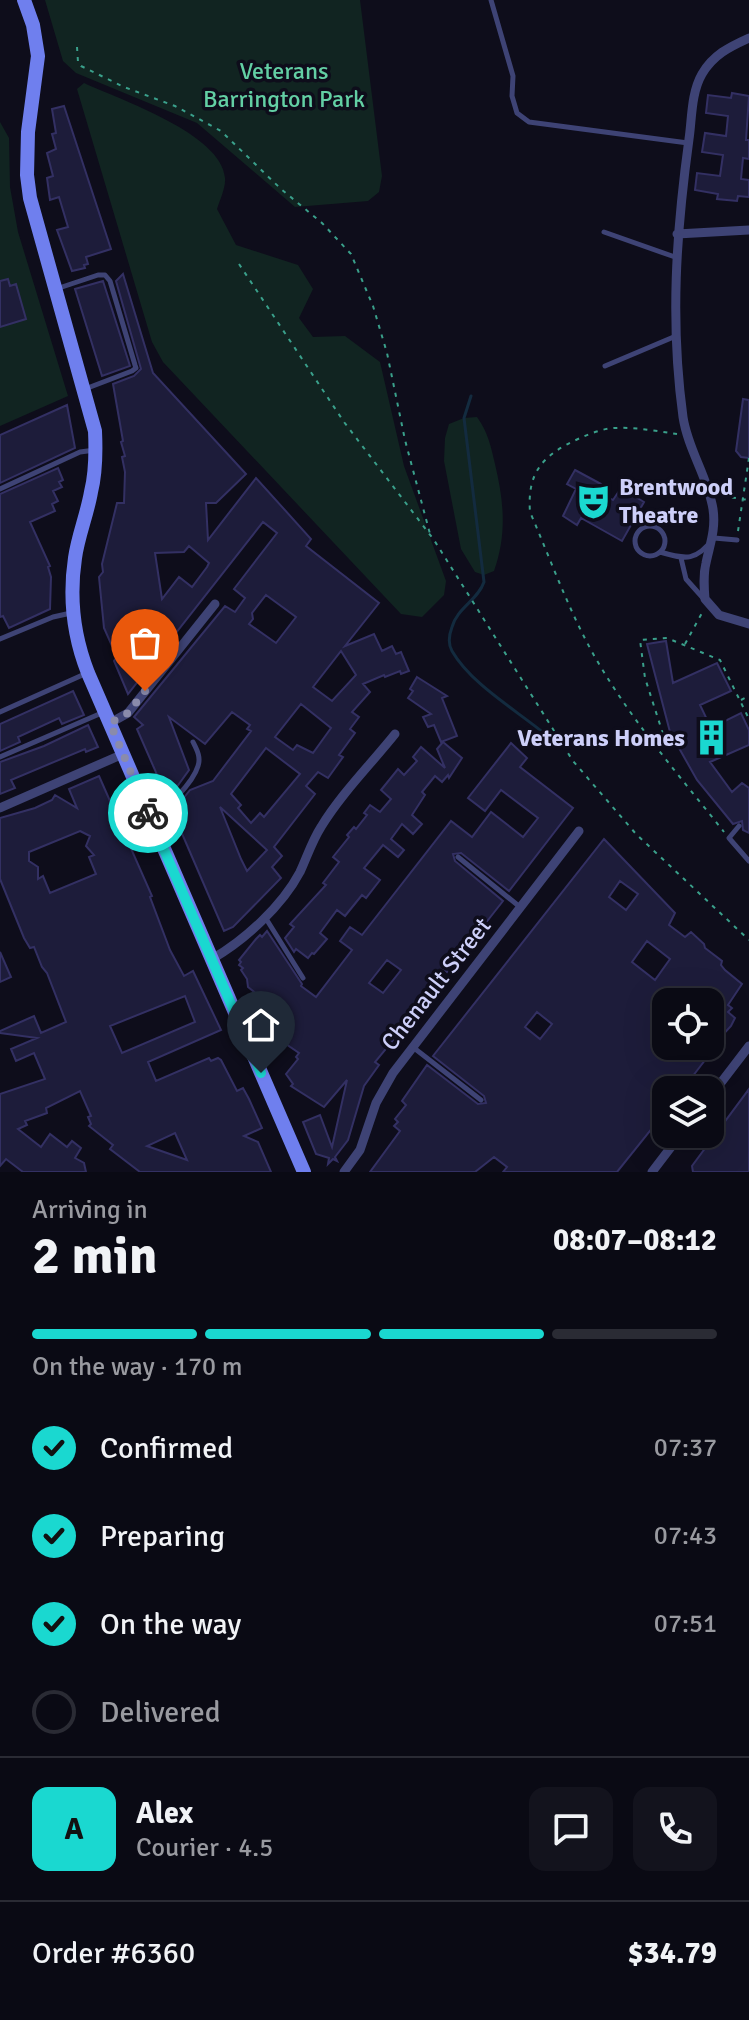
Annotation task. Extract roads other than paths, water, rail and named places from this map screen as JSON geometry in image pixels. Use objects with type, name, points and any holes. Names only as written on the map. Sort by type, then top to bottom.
[{"type":"street","points":[[24,0],[33,25],[38,56],[28,132],[27,175],[35,219],[95,431],[92,492],[75,558],[72,613],[80,654],[304,1172]]},
{"type":"street","points":[[749,38],[713,58],[700,76],[675,257],[677,336],[686,435],[713,511],[714,538],[706,563],[705,599],[719,615],[749,624]]},
{"type":"street","points":[[677,234],[749,230]]},
{"type":"street","points":[[107,717],[128,713],[215,604]]},
{"type":"street","points":[[212,959],[265,917],[295,880],[324,822],[395,734]]},
{"type":"street","points":[[0,808],[123,754]]},
{"type":"street","name":"Chenault Street","points":[[344,1172],[365,1139],[383,1088],[579,831]]},
{"type":"street","points":[[724,1079],[749,1046]]},
{"type":"street","points":[[652,1172],[670,1148]]},
{"type":"lane","points":[[491,0],[513,76],[512,96],[517,113],[529,122],[689,143]]},
{"type":"lane","points":[[604,232],[675,257]]},
{"type":"lane","points":[[55,289],[98,275],[105,275],[110,281],[136,368],[85,389]]},
{"type":"lane","points":[[605,366],[677,336]]},
{"type":"lane","points":[[0,489],[80,452],[96,450]]},
{"type":"lane","points":[[660,552],[664,539],[660,531],[647,527],[638,532],[635,541],[641,554],[651,556],[660,552],[681,558],[698,555],[714,538],[737,540]]},
{"type":"lane","points":[[681,558],[686,579],[705,599]]},
{"type":"lane","points":[[0,639],[55,616],[72,613]]},
{"type":"lane","points":[[0,712],[88,673]]},
{"type":"lane","points":[[0,757],[107,717]]},
{"type":"lane","points":[[150,818],[163,812],[198,768],[199,755],[193,742]]},
{"type":"lane","points":[[739,826],[729,838],[749,861]]},
{"type":"lane","points":[[458,857],[521,908]]},
{"type":"lane","points":[[265,917],[303,978]]},
{"type":"lane","points":[[413,1047],[481,1100]]},
{"type":"waterway","points":[[471,396],[464,418],[484,582],[455,620],[450,645],[470,675],[545,734]]},
{"type":"place","name":"Brentwood Theatre","points":[[593,501]]},
{"type":"place","name":"Veterans Homes","points":[[711,738]]},
{"type":"park label","name":"Veterans Barrington Park","points":[[284,85]]}]
